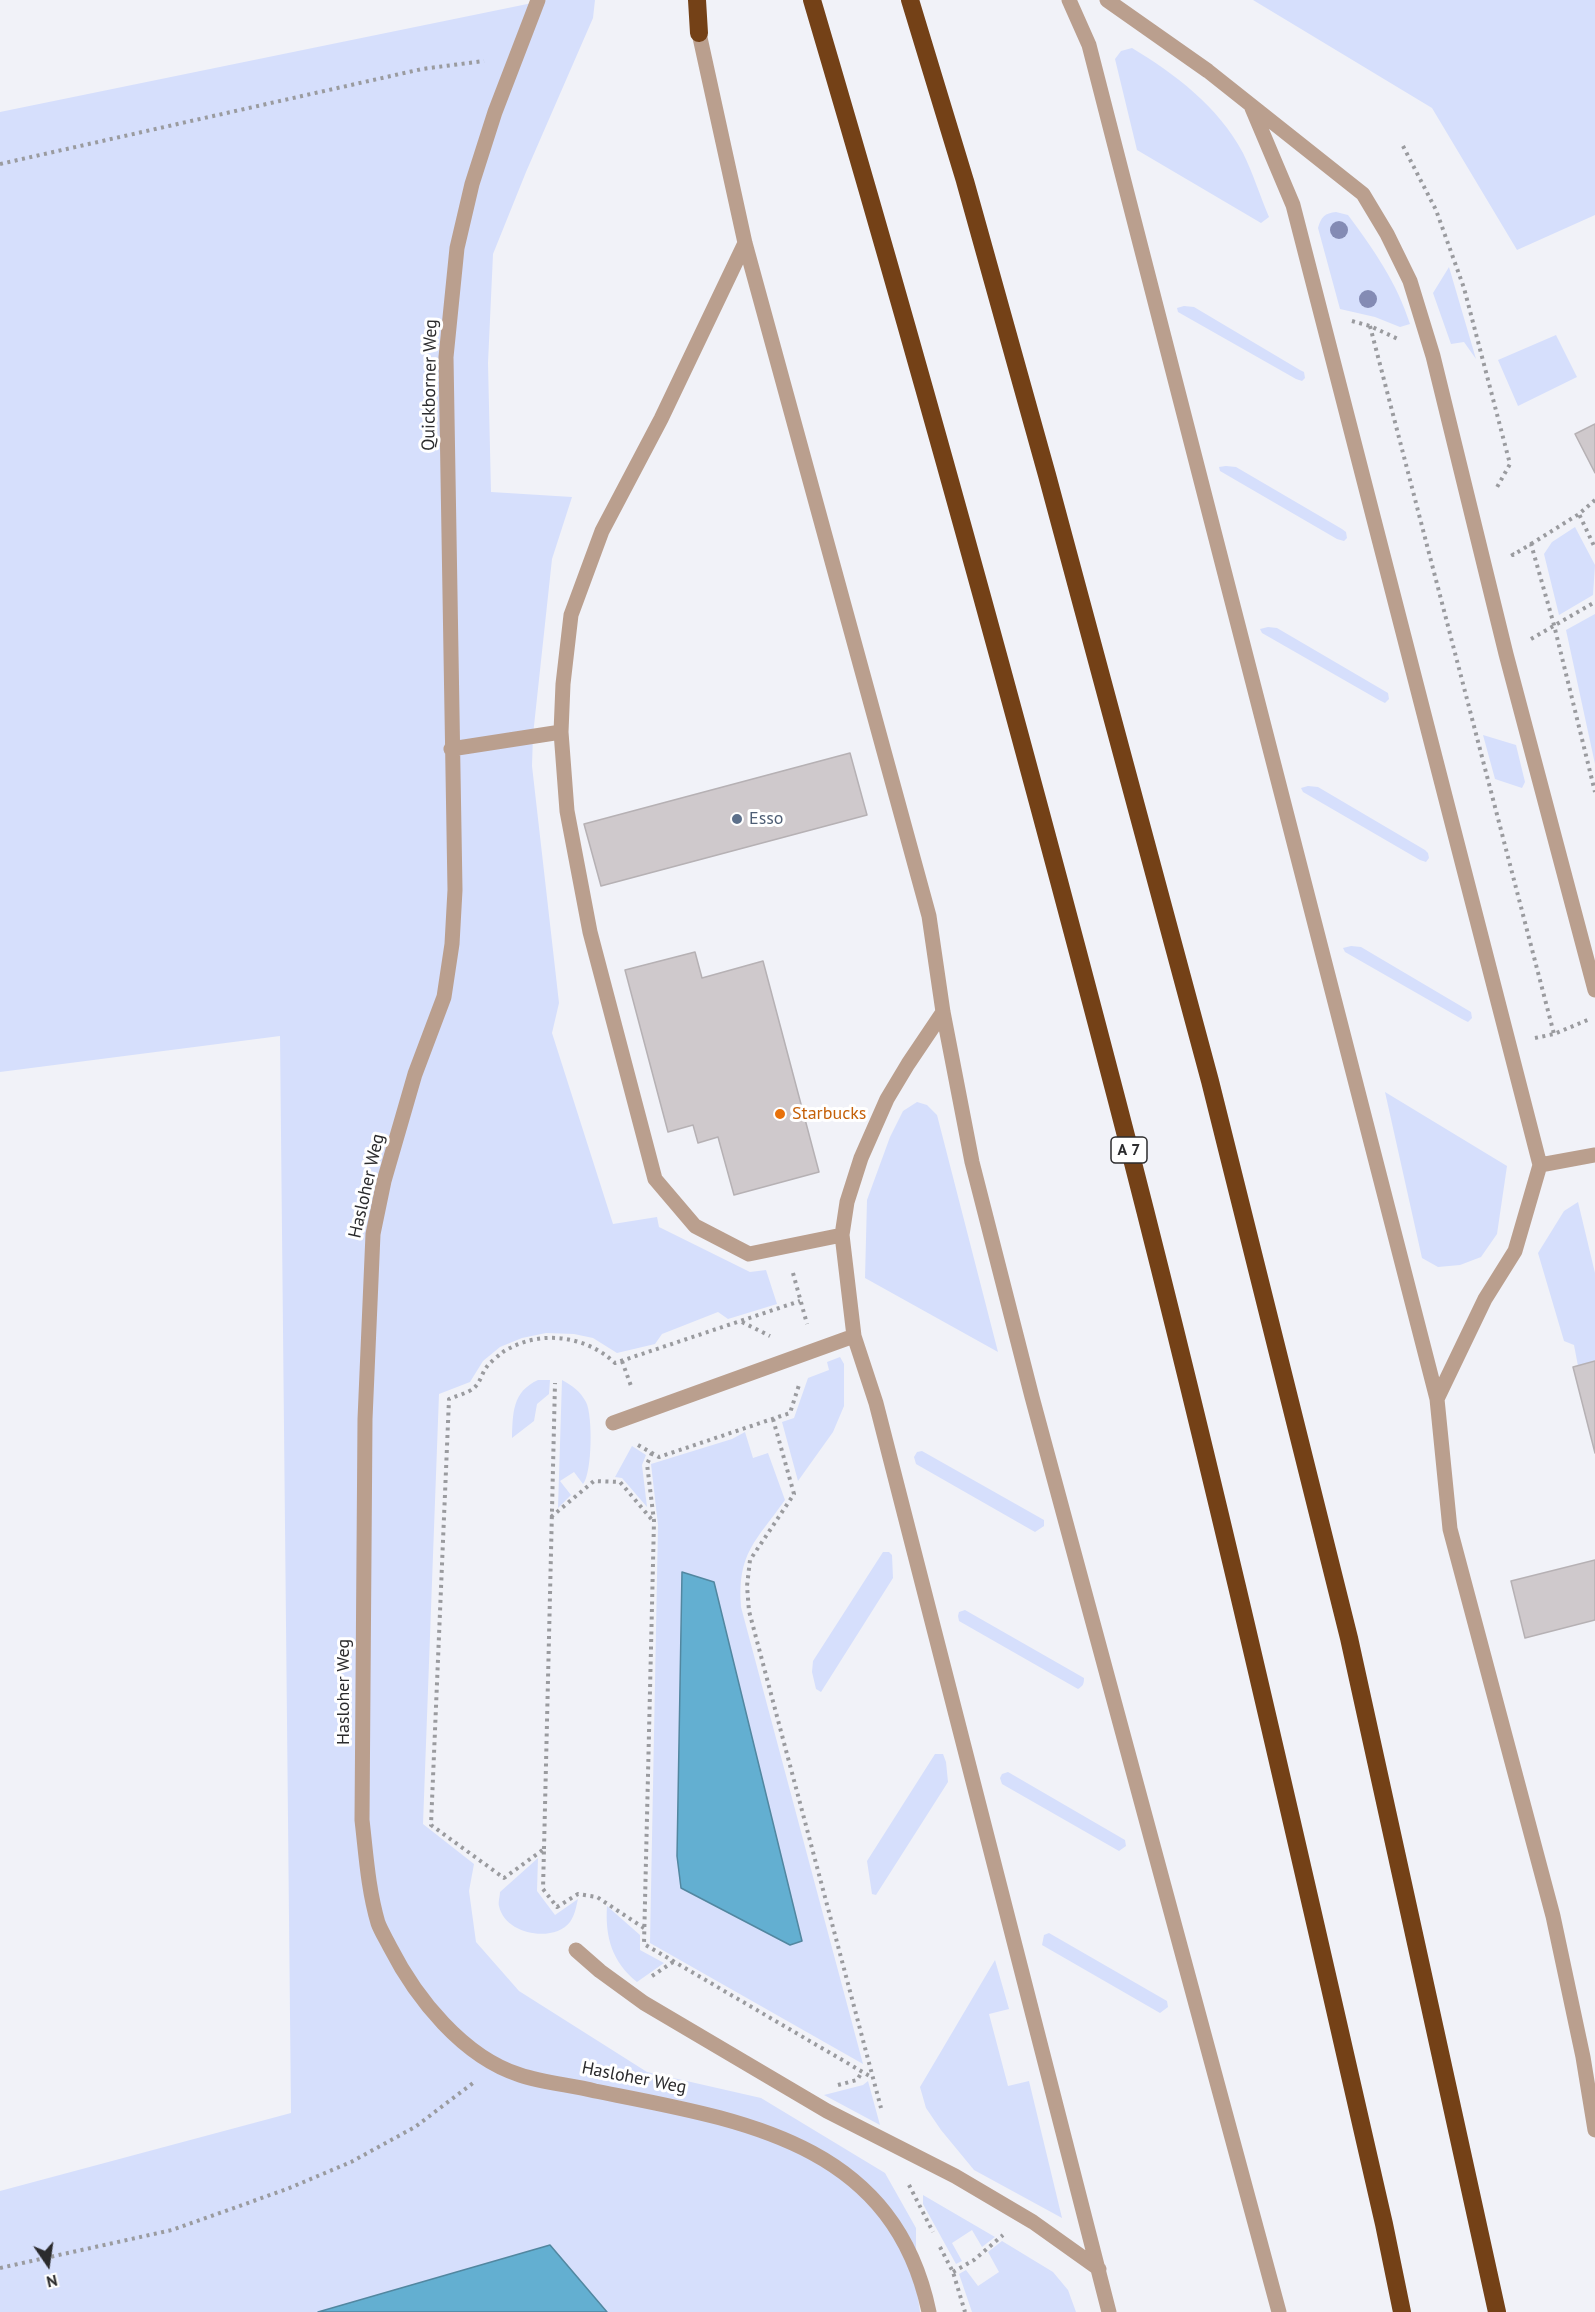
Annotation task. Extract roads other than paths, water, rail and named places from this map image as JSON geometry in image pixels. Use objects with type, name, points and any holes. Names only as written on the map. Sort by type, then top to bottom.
[{"type":"highway","points":[[697,0],[699,33]]},
{"type":"highway","name":"A 7","points":[[812,0],[955,495],[1118,1105],[1246,1624],[1384,2224],[1402,2312]]},
{"type":"highway","points":[[910,0],[965,182],[1047,475],[1210,1081],[1352,1650],[1497,2312]]},
{"type":"street","name":"Quickborner Weg","points":[[451,749],[446,357],[457,248],[495,112],[538,0]]},
{"type":"street","points":[[1069,0],[1089,45],[1437,1400],[1450,1528],[1552,1917],[1583,2057],[1595,2130]]},
{"type":"street","points":[[1107,0],[1208,71],[1363,194],[1387,234],[1410,281],[1433,356],[1506,654],[1595,990]]},
{"type":"street","points":[[699,33],[746,243],[928,916],[943,1012],[972,1162],[1032,1397],[1279,2312]]},
{"type":"street","points":[[1252,108],[1293,205],[1540,1165],[1515,1251],[1485,1299],[1437,1400]]},
{"type":"street","points":[[746,243],[661,419],[602,531],[570,615],[561,732],[567,811],[590,932],[655,1179],[695,1226],[749,1254],[842,1235]]},
{"type":"street","points":[[451,749],[561,732]]},
{"type":"street","name":"Hasloher Weg","points":[[451,749],[455,890],[452,944],[444,997],[415,1074],[384,1181],[373,1234],[365,1419],[362,1820],[369,1881],[379,1925],[405,1976],[449,2030],[486,2059],[519,2075],[702,2112],[793,2141],[839,2168],[867,2190],[897,2229],[923,2283],[929,2312]]},
{"type":"street","points":[[943,1012],[887,1099],[861,1158],[848,1202],[842,1235],[854,1336],[876,1403],[1109,2312]]},
{"type":"street","points":[[1540,1165],[1595,1155]]},
{"type":"street","points":[[613,1424],[854,1336]]},
{"type":"street","points":[[576,1950],[600,1971],[644,2003],[827,2111],[955,2176],[1033,2222],[1098,2268]]},
{"type":"water","points":[[682,1572],[714,1582],[802,1941],[790,1945],[681,1888],[677,1856]]},
{"type":"water","points":[[550,2245],[607,2312],[318,2312]]},
{"type":"place","name":"Esso","points":[[737,819]]},
{"type":"place","name":"Starbucks","points":[[780,1114]]}]
